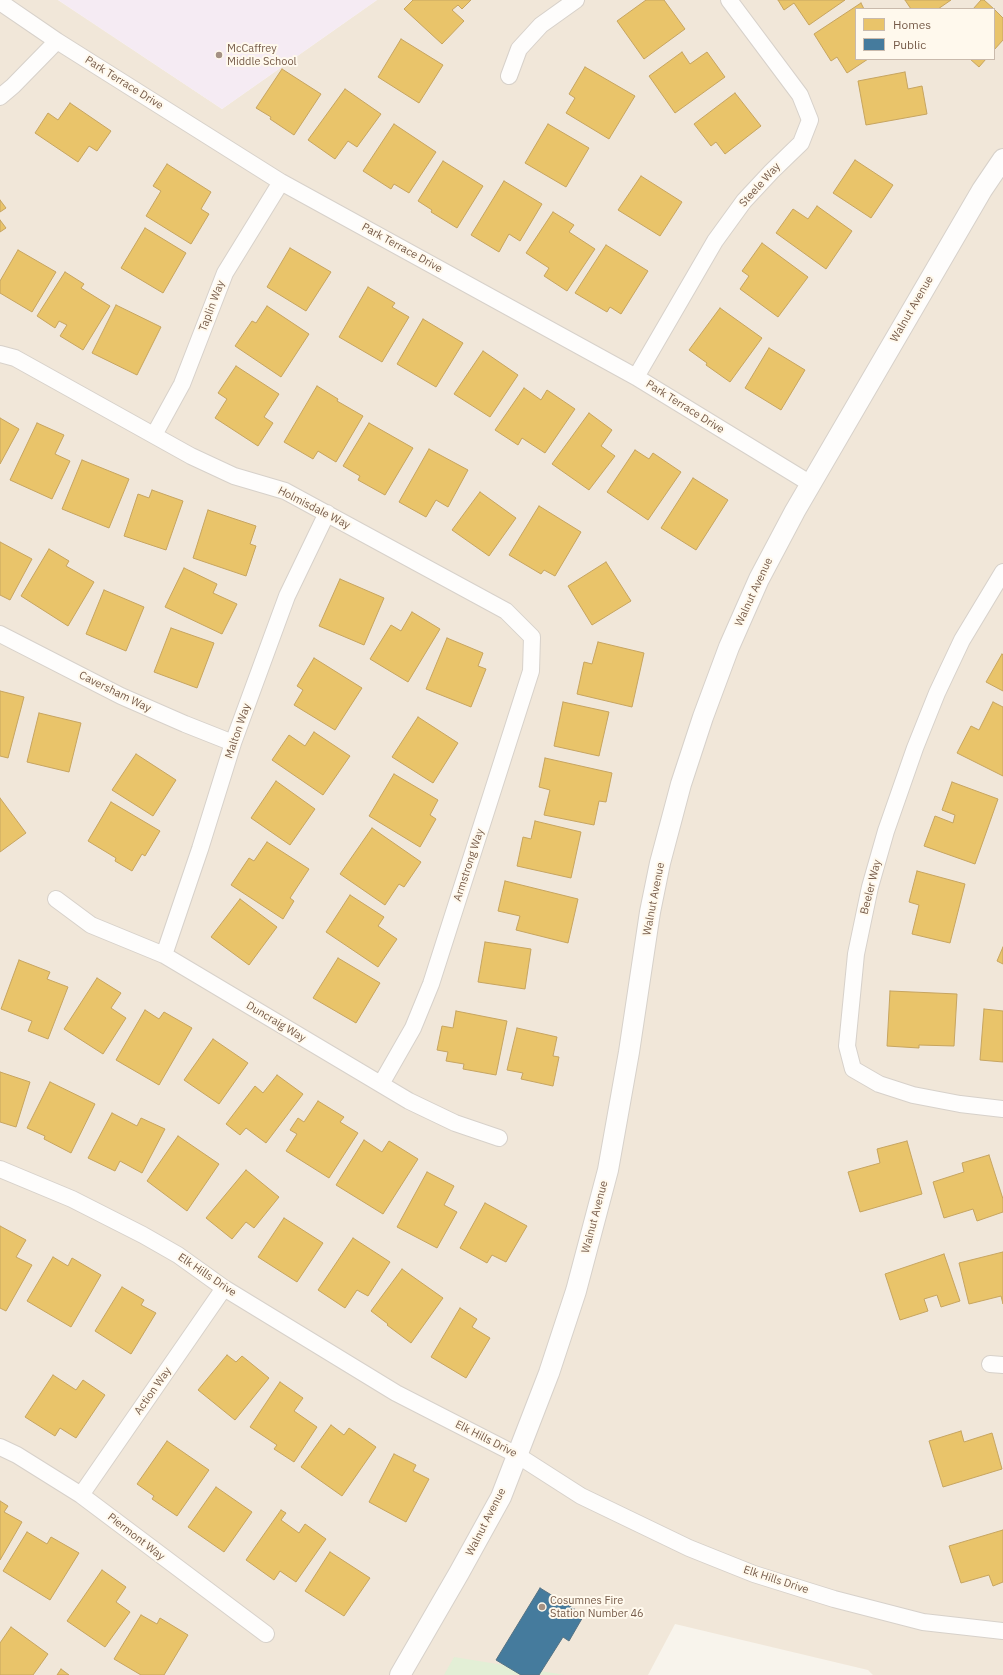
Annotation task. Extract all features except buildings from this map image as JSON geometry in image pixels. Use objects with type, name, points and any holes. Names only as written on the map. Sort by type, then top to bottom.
[{"type":"street","points":[[509,76],[519,49],[541,24],[576,0]]},
{"type":"street","name":"Steele Way","points":[[636,377],[715,241],[744,201],[772,171],[801,144],[810,120],[800,95],[729,0]]},
{"type":"street","name":"Park Terrace Drive","points":[[0,2],[57,41],[281,182],[636,377],[811,484]]},
{"type":"street","points":[[0,97],[13,86],[57,41]]},
{"type":"street","name":"Walnut Avenue","points":[[400,1675],[501,1497],[549,1373],[576,1291],[608,1170],[629,1052],[650,912],[660,863],[681,784],[703,717],[729,647],[759,579],[811,484],[982,190],[1003,159]]},
{"type":"street","name":"Taplin Way","points":[[154,435],[182,384],[225,273],[281,182]]},
{"type":"street","name":"Holmisdale Way","points":[[0,354],[15,358],[191,456],[234,476],[285,491],[506,611],[532,637]]},
{"type":"street","name":"Malton Way","points":[[164,955],[200,849],[233,743],[287,596],[327,514]]},
{"type":"street","name":"Beeler Way","points":[[1003,572],[962,640],[937,693],[915,748],[886,831],[870,887],[856,954],[847,1046],[853,1069],[879,1084],[913,1095],[960,1104],[1003,1109]]},
{"type":"street","name":"Caversham Way","points":[[0,634],[121,696],[233,743]]},
{"type":"street","name":"Armstrong Way","points":[[381,1084],[413,1028],[431,984],[531,672],[532,637]]},
{"type":"street","name":"Duncraig Way","points":[[56,899],[90,925],[164,955],[409,1101],[455,1123],[499,1138]]},
{"type":"street","name":"Elk Hills Drive","points":[[0,1169],[72,1199],[178,1255],[224,1288],[396,1393],[517,1455],[581,1496],[689,1548],[754,1574],[834,1599],[923,1622],[1003,1630]]},
{"type":"street","name":"Action Way","points":[[82,1495],[224,1288]]},
{"type":"street","name":"Piermont Way","points":[[0,1447],[17,1455],[82,1495],[266,1634]]},
{"type":"shaded area","points":[[0,0],[58,0],[222,109],[377,0],[1003,0],[1003,1675],[873,1675],[868,1670],[675,1624],[648,1675],[0,1675]]},
{"type":"shaded area","name":"McCaffrey Middle School","points":[[58,0],[377,0],[222,109]]},
{"type":"green space","points":[[454,1657],[565,1675],[444,1675]]},
{"type":"place","name":"McCaffrey Middle School","points":[[219,55]]},
{"type":"place","name":"Cosumnes Fire Station Number 46","points":[[542,1607]]}]
